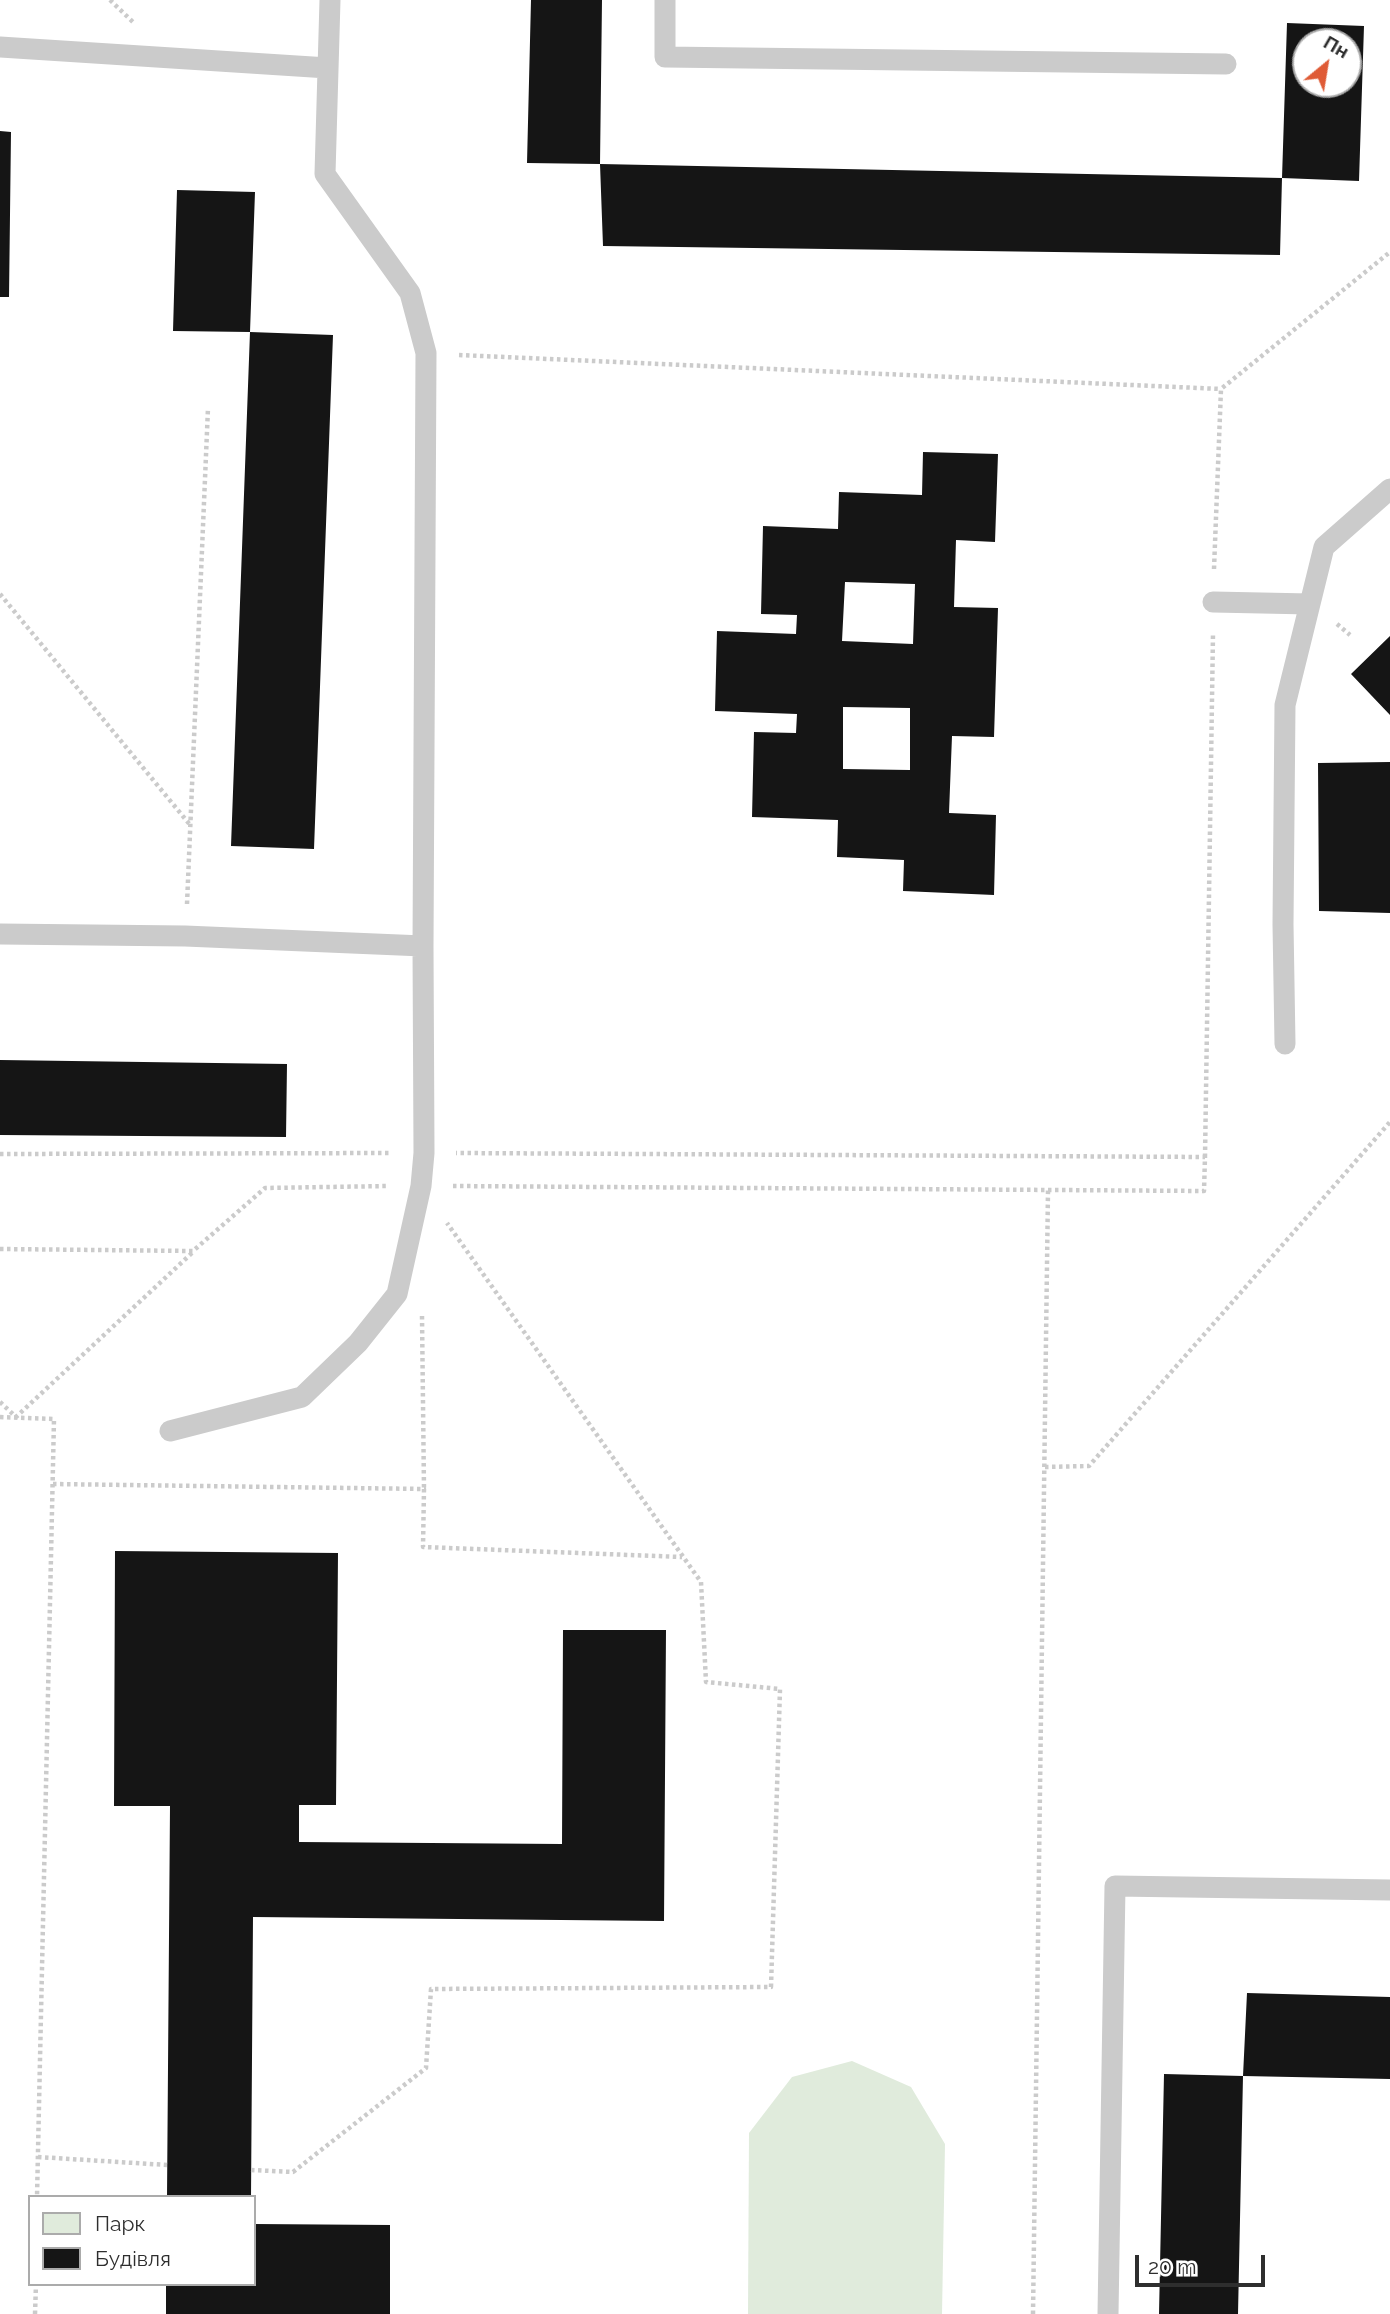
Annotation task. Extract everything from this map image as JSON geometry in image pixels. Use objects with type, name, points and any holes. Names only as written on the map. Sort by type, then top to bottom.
[{"type":"lane","points":[[170,1431],[302,1398],[358,1343],[397,1294],[421,1186],[424,1153],[426,353],[410,293],[325,174],[330,0]]},
{"type":"lane","points":[[665,0],[665,57],[1226,64]]},
{"type":"lane","points":[[0,47],[328,68]]},
{"type":"lane","points":[[1285,1044],[1285,705],[1324,547],[1390,489]]},
{"type":"lane","points":[[1213,602],[1310,604]]},
{"type":"lane","points":[[0,934],[185,936],[423,946]]},
{"type":"lane","points":[[1108,2314],[1115,1886],[1390,1890]]},
{"type":"path","points":[[426,353],[1221,389],[1390,252]]},
{"type":"path","points":[[16,1418],[193,1251],[265,1188],[421,1186],[1204,1192],[1213,602],[1221,389]]},
{"type":"path","points":[[185,936],[192,826],[208,408]]},
{"type":"path","points":[[0,594],[192,826]]},
{"type":"path","points":[[1045,1467],[1089,1466],[1390,1122]]},
{"type":"path","points":[[0,1154],[1205,1157]]},
{"type":"path","points":[[251,2170],[293,2172],[426,2067],[431,1989],[771,1987],[780,1689],[706,1682],[701,1583],[421,1186]]},
{"type":"path","points":[[1033,2314],[1048,1190]]},
{"type":"path","points":[[0,1249],[193,1251]]},
{"type":"path","points":[[422,1310],[423,1547],[683,1557]]},
{"type":"path","points":[[0,1402],[16,1418]]},
{"type":"path","points":[[0,1417],[54,1419],[37,2195]]},
{"type":"path","points":[[53,1484],[424,1489]]},
{"type":"path","points":[[38,2157],[167,2165]]},
{"type":"path","points":[[35,2314],[36,2286]]},
{"type":"green space","points":[[852,2061],[911,2087],[945,2144],[942,2314],[748,2314],[749,2133],[792,2077]]},
{"type":"building","points":[[531,0],[602,0],[600,164],[527,163]]},
{"type":"building","points":[[1287,23],[1364,26],[1362,88],[1362,28],[1292,28],[1292,98],[1362,98],[1359,181],[1282,178]]},
{"type":"building","points":[[0,131],[11,132],[9,297],[0,297]]},
{"type":"building","points":[[600,164],[1282,178],[1280,255],[603,246]]},
{"type":"building","points":[[177,190],[255,192],[250,332],[173,331]]},
{"type":"building","points":[[250,332],[333,335],[314,849],[231,846]]},
{"type":"building","points":[[923,452],[998,454],[995,542],[956,540],[954,607],[998,608],[994,737],[952,736],[949,813],[996,815],[994,895],[903,891],[904,860],[837,857],[838,820],[752,817],[754,732],[796,733],[797,714],[715,711],[717,631],[796,634],[797,615],[761,614],[763,526],[838,529],[839,492],[922,495]],"holes":[[[845,582],[915,584],[913,644],[842,641]],[[843,707],[910,708],[910,770],[843,769]]]},
{"type":"building","points":[[1390,636],[1390,715],[1351,674]]},
{"type":"building","points":[[1390,762],[1390,913],[1319,911],[1318,763]]},
{"type":"building","points":[[0,1060],[287,1064],[286,1137],[0,1135]]},
{"type":"building","points":[[115,1551],[338,1553],[336,1805],[299,1805],[299,1842],[562,1844],[563,1630],[666,1630],[664,1921],[253,1917],[251,2195],[167,2195],[170,1806],[114,1806]]},
{"type":"building","points":[[1247,1993],[1390,1997],[1390,2079],[1243,2076]]},
{"type":"building","points":[[1164,2074],[1243,2076],[1238,2314],[1159,2314]]},
{"type":"building","points":[[256,2224],[390,2225],[390,2314],[166,2314],[166,2286],[256,2286]]}]
